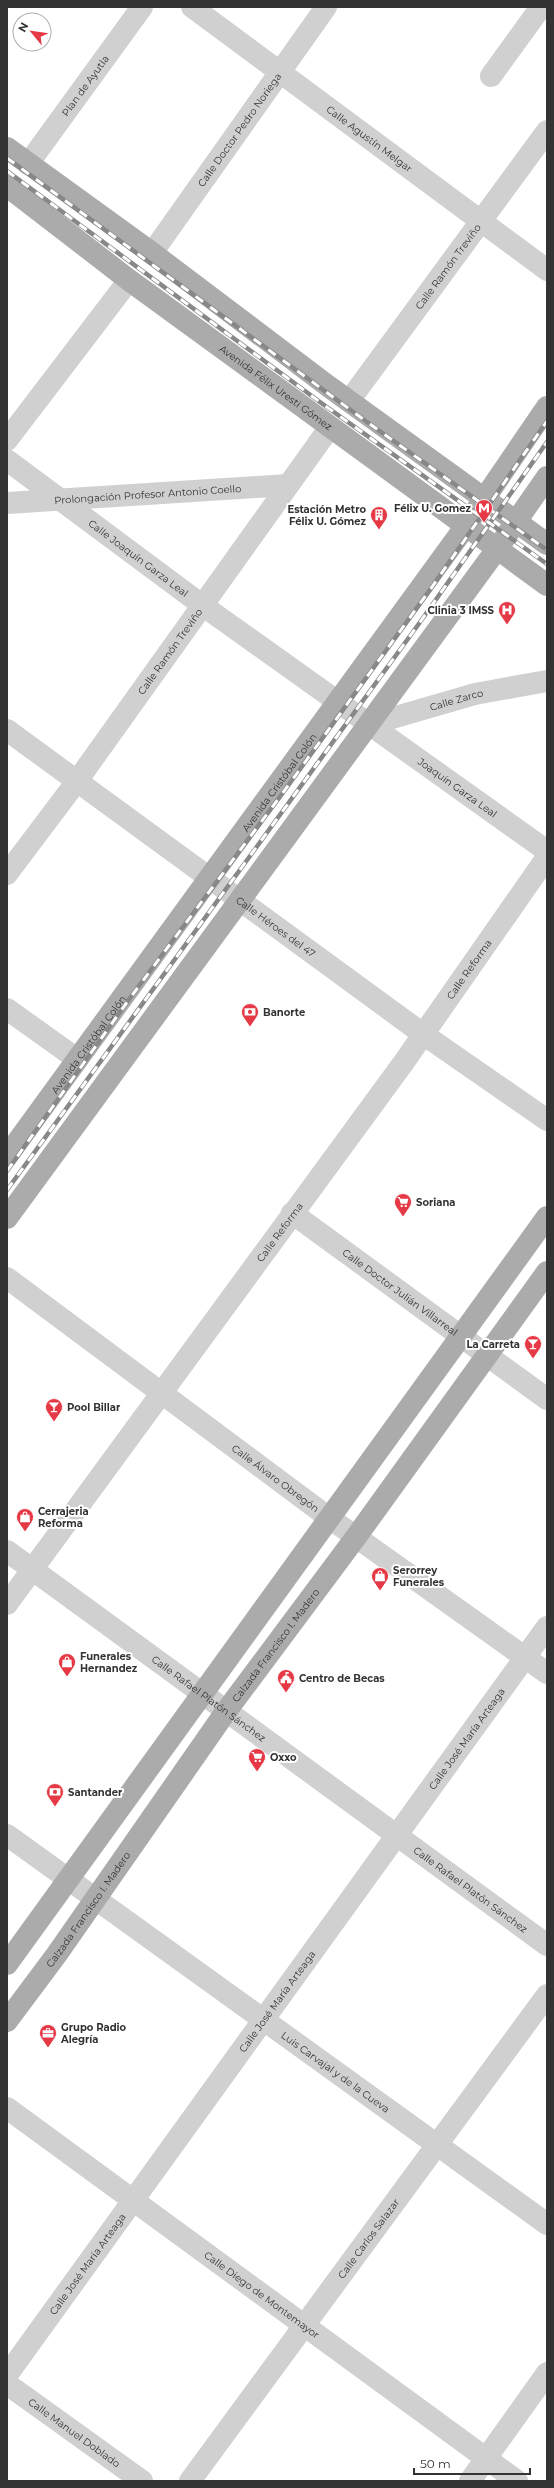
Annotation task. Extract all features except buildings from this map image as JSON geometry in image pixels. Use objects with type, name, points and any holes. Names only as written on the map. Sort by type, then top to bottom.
[{"type":"main road","points":[[7,148],[152,253],[349,401],[486,498],[547,544]]},
{"type":"main road","name":"Avenida Félix Uresti Gómez","points":[[7,186],[129,280],[465,527],[547,585]]},
{"type":"main road","name":"Avenida Cristóbal Colón","points":[[7,1156],[486,498],[547,407]]},
{"type":"main road","points":[[7,1218],[497,550],[547,477]]},
{"type":"main road","points":[[7,1964],[328,1517],[547,1216]]},
{"type":"main road","name":"Calzada Francisco I. Madero","points":[[7,2021],[95,1900],[227,1710],[356,1537],[486,1354],[547,1272]]},
{"type":"street","name":"Plan de Ayutla","points":[[28,164],[142,7]]},
{"type":"street","name":"Calle Agustín Melgar","points":[[192,7],[279,73],[547,270]]},
{"type":"street","name":"Calle Doctor Pedro Noriega","points":[[152,253],[326,7]]},
{"type":"street","points":[[491,76],[541,7]]},
{"type":"street","name":"Calle Ramón Treviño","points":[[349,401],[547,132]]},
{"type":"street","points":[[7,440],[129,280]]},
{"type":"street","name":"Calle Ramón Treviño","points":[[7,874],[77,781],[330,427]]},
{"type":"street","name":"Calle Joaquín Garza Leal","points":[[7,460],[202,605],[368,725]]},
{"type":"street","name":"Prolongación Profesor Antonio Coello","points":[[7,504],[288,485]]},
{"type":"street","name":"Calle Zarco","points":[[368,725],[475,694],[547,681]]},
{"type":"street","name":"Joaquín Garza Leal","points":[[368,725],[547,851]]},
{"type":"street","name":"Calle Héroes del 47","points":[[7,730],[423,1034],[547,1120]]},
{"type":"street","name":"Calle Reforma","points":[[7,1604],[423,1034],[547,857]]},
{"type":"street","points":[[7,1009],[77,1059]]},
{"type":"street","name":"Calle Doctor Julián Villarreal","points":[[292,1213],[547,1399]]},
{"type":"street","name":"Calle Álvaro Obregón","points":[[7,1278],[328,1517],[547,1673]]},
{"type":"street","name":"Calle Rafael Platón Sánchez","points":[[7,1550],[32,1570],[227,1710],[547,1946]]},
{"type":"street","name":"Calle José María Arteaga","points":[[7,2375],[547,1627]]},
{"type":"street","name":"Luis Carvajal y de la Cueva","points":[[7,1836],[95,1900],[265,2019],[437,2146],[547,2224]]},
{"type":"street","name":"Calle Carlos Salazar","points":[[190,2481],[305,2327],[547,1996]]},
{"type":"street","name":"Calle Diego de Montemayor","points":[[7,2108],[134,2199],[305,2327],[517,2481]]},
{"type":"street","points":[[470,2481],[547,2373]]},
{"type":"street","name":"Calle Manuel Doblado","points":[[7,2384],[142,2481]]},
{"type":"railway","points":[[7,158],[367,422],[547,550]]},
{"type":"railway","points":[[7,171],[324,405],[547,564]]},
{"type":"railway","points":[[7,1171],[130,998],[282,794],[432,587],[547,421]]},
{"type":"railway","points":[[7,1190],[418,625],[547,442]]},
{"type":"place","name":"Félix U. Gomez","points":[[484,523]]},
{"type":"place","name":"Estación Metro Félix U. Gómez","points":[[379,530]]},
{"type":"place","name":"Clinia 3 IMSS","points":[[507,625]]},
{"type":"place","name":"Banorte","points":[[250,1027]]},
{"type":"place","name":"Soriana","points":[[403,1217]]},
{"type":"place","name":"La Carreta","points":[[533,1359]]},
{"type":"place","name":"Pool Billar","points":[[54,1422]]},
{"type":"place","name":"Cerrajeria Reforma","points":[[25,1532]]},
{"type":"place","name":"Serorrey Funerales","points":[[380,1591]]},
{"type":"place","name":"Funerales Hernandez","points":[[67,1677]]},
{"type":"place","name":"Centro de Becas","points":[[286,1693]]},
{"type":"place","name":"Oxxo","points":[[257,1772]]},
{"type":"place","name":"Santander","points":[[55,1807]]},
{"type":"place","name":"Grupo Radio Alegría","points":[[48,2048]]}]
